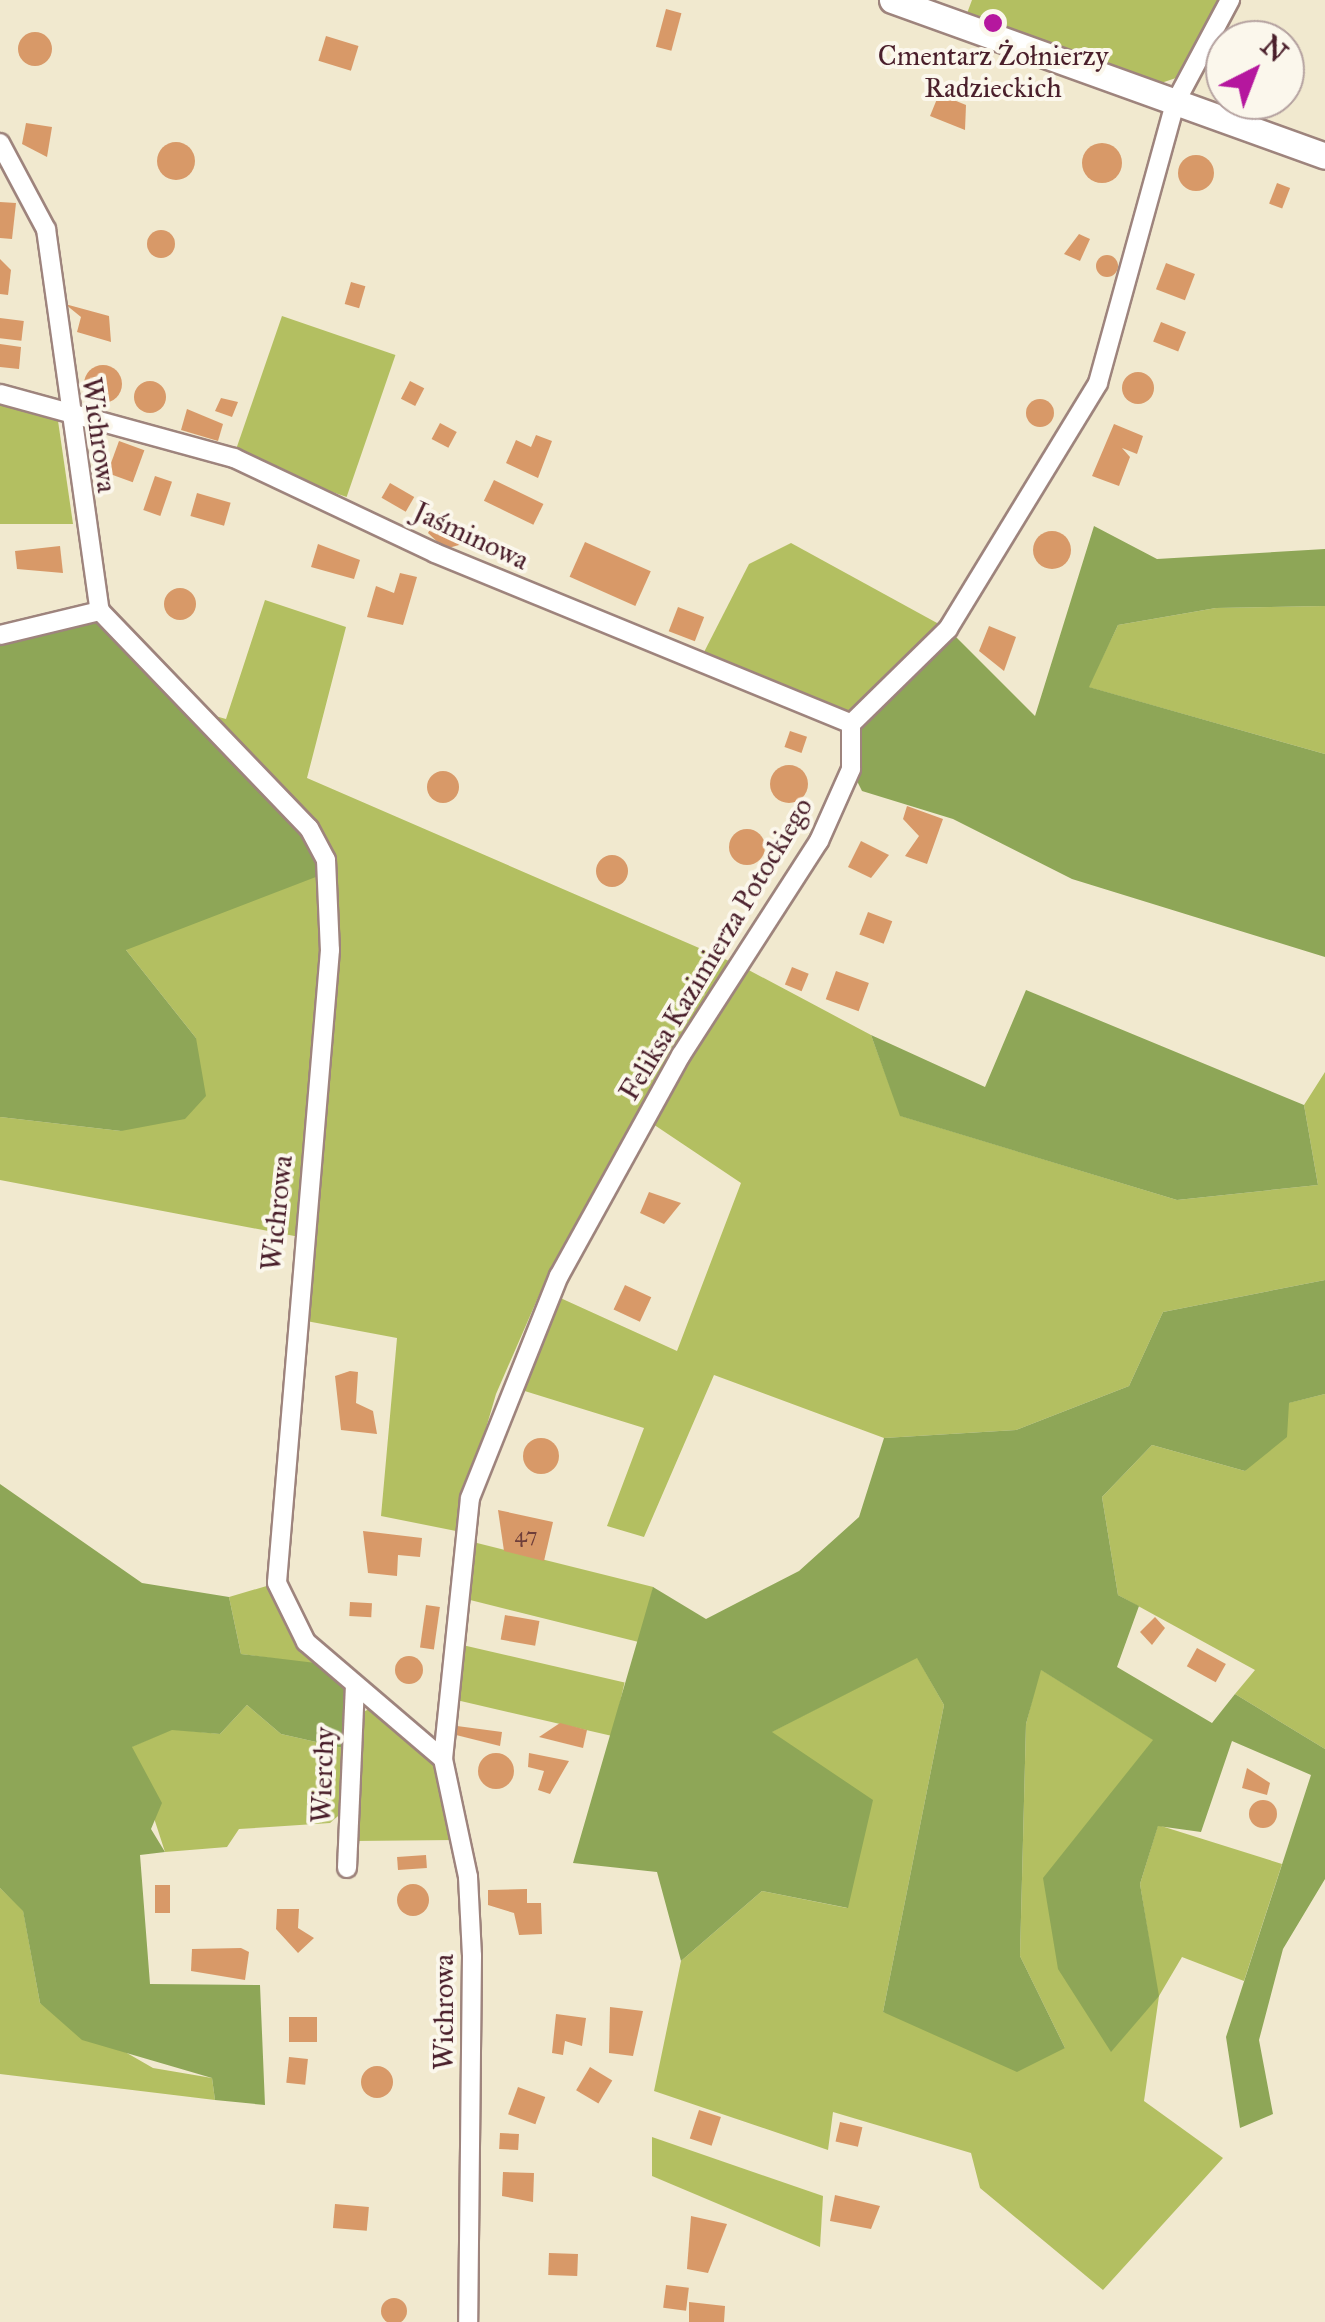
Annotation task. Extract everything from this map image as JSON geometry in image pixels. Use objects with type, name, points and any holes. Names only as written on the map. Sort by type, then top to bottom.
[{"type":"street","points":[[892,0],[1325,156]]},
{"type":"street","points":[[851,724],[948,628],[1098,382],[1175,103],[1230,0]]},
{"type":"street","name":"Wichrowa","points":[[0,143],[46,229],[64,409],[100,611],[309,828],[326,860],[330,950],[277,1583],[306,1642],[443,1759],[468,1876],[472,1956],[468,2322]]},
{"type":"street","name":"Jaśminowa","points":[[0,394],[64,409],[315,490],[452,560],[851,724]]},
{"type":"street","points":[[0,635],[100,611]]},
{"type":"street","name":"Feliksa Kazimierza Potockiego","points":[[443,1759],[461,1542],[503,1401],[558,1276],[681,1055],[819,841],[851,769],[851,724]]},
{"type":"street","name":"Wierchy","points":[[346,1868],[354,1685]]},
{"type":"green space","points":[[972,0],[1222,0],[1211,20],[1205,20],[1205,30],[1179,77],[1158,84],[966,16]]},
{"type":"green space","points":[[282,316],[395,355],[347,497],[233,458]]},
{"type":"green space","points":[[0,402],[57,414],[73,524],[0,524]]},
{"type":"green space","points":[[1094,526],[1157,559],[1325,549],[1325,606],[1216,608],[1118,625],[1089,687],[1325,754],[1325,957],[1072,879],[953,819],[862,791],[851,769],[851,724],[948,629],[1035,716]]},
{"type":"green space","points":[[791,543],[948,629],[851,724],[701,658],[749,564]]},
{"type":"green space","points":[[265,600],[346,627],[307,778],[743,967],[871,1035],[901,1116],[1177,1200],[1318,1185],[1304,1105],[1325,1072],[1325,1280],[1163,1312],[1129,1386],[1016,1430],[884,1438],[714,1375],[644,1537],[607,1526],[644,1428],[515,1388],[556,1296],[677,1351],[741,1183],[641,1116],[550,1270],[496,1394],[456,1531],[381,1516],[397,1338],[301,1320],[310,1239],[0,1180],[0,1117],[121,1131],[196,1038],[126,950],[197,711],[226,719]]},
{"type":"green space","points":[[1325,606],[1325,754],[1088,687],[1118,625],[1216,608]]},
{"type":"green space","points":[[100,611],[309,828],[321,875],[126,950],[196,1038],[206,1096],[185,1119],[121,1131],[0,1117],[0,635]]},
{"type":"green space","points":[[1026,990],[1304,1105],[1318,1185],[1177,1200],[900,1116],[871,1035],[985,1087]]},
{"type":"green space","points":[[1325,1280],[1325,1394],[1289,1403],[1287,1437],[1245,1471],[1152,1445],[1102,1497],[1118,1595],[1139,1606],[1117,1667],[1212,1723],[1235,1694],[1325,1749],[1325,1879],[1283,1949],[1259,2040],[1273,2114],[1240,2128],[1226,2037],[1311,1775],[1232,1741],[1201,1832],[1158,1826],[1140,1884],[1159,1996],[1111,2052],[1058,1969],[1043,1878],[1153,1740],[1041,1670],[1026,1724],[1020,1956],[1065,2048],[1017,2072],[883,2012],[944,1705],[917,1658],[772,1732],[873,1800],[848,1908],[762,1891],[681,1961],[657,1872],[573,1863],[653,1587],[706,1619],[799,1571],[859,1517],[884,1438],[1016,1430],[1129,1386],[1163,1312]]},
{"type":"green space","points":[[1325,1394],[1325,1749],[1235,1694],[1255,1670],[1118,1595],[1102,1497],[1152,1445],[1245,1471],[1288,1403]]},
{"type":"green space","points":[[0,1484],[142,1583],[229,1597],[241,1654],[332,1665],[355,1685],[347,1749],[281,1734],[247,1705],[220,1734],[172,1730],[132,1747],[162,1803],[151,1829],[165,1852],[140,1855],[150,1984],[260,1985],[265,2105],[215,2100],[212,2078],[82,2040],[40,2003],[23,1911],[0,1888]]},
{"type":"green space","points":[[469,1541],[653,1587],[640,1642],[455,1596]]},
{"type":"green space","points":[[270,1585],[286,1627],[326,1666],[241,1654],[229,1597]]},
{"type":"green space","points":[[458,1644],[625,1682],[612,1736],[446,1698]]},
{"type":"green space","points":[[917,1657],[944,1705],[883,2012],[1065,2048],[1020,1956],[1026,1724],[1040,1669],[1154,1740],[1044,1878],[1111,2051],[1158,1996],[1140,1884],[1158,1825],[1282,1864],[1244,1981],[1182,1957],[1159,1996],[1144,2101],[1223,2158],[1103,2290],[980,2188],[971,2153],[833,2112],[828,2150],[654,2091],[681,1961],[762,1891],[847,1908],[771,1732]]},
{"type":"green space","points":[[247,1705],[281,1734],[347,1749],[345,1810],[330,1823],[239,1829],[227,1847],[165,1852],[131,1747],[172,1729],[220,1734]]},
{"type":"green space","points":[[372,1707],[437,1767],[455,1840],[353,1841],[362,1713]]},
{"type":"green space","points":[[0,1888],[23,1910],[40,2003],[153,2068],[212,2078],[215,2100],[0,2074]]},
{"type":"green space","points":[[652,2137],[823,2196],[820,2247],[652,2176]]},
{"type":"building","points":[[666,9],[681,13],[671,51],[656,47]]},
{"type":"building","points":[[35,32],[47,37],[52,49],[47,61],[35,66],[23,61],[18,49],[23,37]]},
{"type":"building","points":[[326,36],[359,46],[351,71],[318,61]]},
{"type":"building","points":[[939,94],[966,105],[965,130],[930,116]]},
{"type":"building","points":[[26,123],[52,127],[47,157],[22,144]]},
{"type":"building","points":[[176,142],[189,148],[195,161],[189,174],[176,180],[163,174],[157,161],[163,148]]},
{"type":"building","points":[[1102,143],[1116,149],[1122,163],[1116,177],[1102,183],[1088,177],[1082,163],[1088,149]]},
{"type":"building","points":[[1196,155],[1208,161],[1214,173],[1208,185],[1196,191],[1184,185],[1178,173],[1184,161]]},
{"type":"building","points":[[1277,183],[1290,188],[1282,209],[1269,204]]},
{"type":"building","points":[[0,202],[16,203],[12,239],[0,238]]},
{"type":"building","points":[[161,230],[171,234],[175,244],[171,254],[161,258],[151,254],[147,244],[151,234]]},
{"type":"building","points":[[1079,234],[1090,239],[1080,261],[1064,254]]},
{"type":"building","points":[[1107,255],[1115,258],[1115,274],[1107,277],[1099,274],[1096,266],[1099,258]]},
{"type":"building","points":[[0,259],[11,270],[8,295],[0,294]]},
{"type":"building","points":[[1166,263],[1195,274],[1185,300],[1156,289]]},
{"type":"building","points":[[351,282],[365,286],[359,308],[345,304]]},
{"type":"building","points":[[65,304],[109,316],[111,342],[77,332],[81,317]]},
{"type":"building","points":[[0,318],[24,321],[21,341],[0,338]]},
{"type":"building","points":[[1161,322],[1186,332],[1178,352],[1153,341]]},
{"type":"building","points":[[0,344],[21,347],[19,369],[0,367]]},
{"type":"building","points":[[103,365],[117,370],[122,384],[117,398],[103,403],[89,398],[84,384],[89,370]]},
{"type":"building","points":[[1138,372],[1149,377],[1154,388],[1149,399],[1138,404],[1127,399],[1122,388],[1127,377]]},
{"type":"building","points":[[150,381],[162,385],[166,397],[162,409],[150,413],[138,409],[134,397],[138,385]]},
{"type":"building","points":[[410,381],[424,388],[415,406],[401,399]]},
{"type":"building","points":[[221,398],[238,402],[232,417],[215,411]]},
{"type":"building","points":[[1040,399],[1050,403],[1054,413],[1050,423],[1040,427],[1030,423],[1026,413],[1030,403]]},
{"type":"building","points":[[187,409],[223,424],[218,441],[181,430]]},
{"type":"building","points":[[440,423],[457,432],[448,448],[432,439]]},
{"type":"building","points":[[1114,424],[1143,436],[1137,454],[1122,448],[1130,457],[1119,486],[1092,476]]},
{"type":"building","points":[[536,435],[552,441],[538,478],[506,463],[516,440],[531,447]]},
{"type":"building","points":[[119,441],[144,450],[133,482],[107,473]]},
{"type":"building","points":[[155,476],[172,482],[160,516],[143,510]]},
{"type":"building","points":[[494,480],[543,504],[533,525],[484,501]]},
{"type":"building","points":[[390,483],[414,497],[406,512],[382,498]]},
{"type":"building","points":[[197,493],[231,503],[224,526],[190,516]]},
{"type":"building","points":[[439,513],[495,541],[487,557],[466,543],[445,549],[428,533]]},
{"type":"building","points":[[1052,531],[1065,537],[1071,550],[1065,563],[1052,569],[1039,563],[1033,550],[1039,537]]},
{"type":"building","points":[[585,542],[651,571],[635,606],[570,577]]},
{"type":"building","points":[[318,544],[360,560],[354,579],[311,567]]},
{"type":"building","points":[[60,546],[63,573],[17,569],[15,551]]},
{"type":"building","points":[[400,573],[417,577],[403,625],[367,617],[376,586],[394,593]]},
{"type":"building","points":[[180,588],[191,593],[196,604],[191,615],[180,620],[169,615],[164,604],[169,593]]},
{"type":"building","points":[[678,607],[704,617],[695,641],[669,631]]},
{"type":"building","points":[[989,626],[1016,637],[1004,671],[979,651]]},
{"type":"building","points":[[790,731],[807,737],[801,753],[784,747]]},
{"type":"building","points":[[789,765],[802,771],[808,784],[802,797],[789,803],[776,797],[770,784],[776,771]]},
{"type":"building","points":[[443,771],[455,775],[459,787],[455,799],[443,803],[431,799],[427,787],[431,775]]},
{"type":"building","points":[[907,806],[943,819],[927,864],[905,856],[919,836],[903,819]]},
{"type":"building","points":[[747,829],[759,835],[765,847],[759,859],[747,865],[735,859],[729,847],[735,835]]},
{"type":"building","points":[[861,841],[889,855],[871,878],[848,867]]},
{"type":"building","points":[[612,855],[623,860],[628,871],[623,882],[612,887],[601,882],[596,871],[601,860]]},
{"type":"building","points":[[868,912],[892,921],[884,944],[859,934]]},
{"type":"building","points":[[792,967],[809,974],[802,991],[785,985]]},
{"type":"building","points":[[836,971],[869,983],[859,1011],[826,999]]},
{"type":"building","points":[[649,1192],[681,1203],[664,1224],[640,1213]]},
{"type":"building","points":[[625,1285],[651,1297],[640,1322],[614,1309]]},
{"type":"building","points":[[358,1372],[356,1403],[373,1411],[377,1434],[341,1430],[335,1376]]},
{"type":"building","points":[[541,1438],[553,1444],[559,1456],[553,1468],[541,1474],[529,1468],[523,1456],[529,1444]]},
{"type":"building","points":[[498,1510],[553,1522],[544,1561],[504,1551]]},
{"type":"building","points":[[363,1531],[422,1538],[420,1557],[398,1555],[397,1576],[368,1573]]},
{"type":"building","points":[[350,1602],[372,1603],[371,1617],[349,1616]]},
{"type":"building","points":[[426,1605],[440,1607],[434,1650],[420,1648]]},
{"type":"building","points":[[505,1615],[539,1621],[535,1646],[501,1640]]},
{"type":"building","points":[[1155,1617],[1165,1628],[1152,1645],[1140,1632]]},
{"type":"building","points":[[1197,1648],[1226,1664],[1216,1682],[1187,1666]]},
{"type":"building","points":[[409,1656],[419,1660],[423,1670],[419,1680],[409,1684],[399,1680],[395,1670],[399,1660]]},
{"type":"building","points":[[560,1723],[587,1730],[583,1748],[539,1737]]},
{"type":"building","points":[[457,1726],[502,1732],[500,1746],[456,1735]]},
{"type":"building","points":[[496,1753],[509,1758],[514,1771],[509,1784],[496,1789],[483,1784],[478,1771],[483,1758]]},
{"type":"building","points":[[529,1753],[569,1761],[550,1794],[538,1790],[544,1771],[528,1767]]},
{"type":"building","points":[[1247,1768],[1270,1783],[1267,1795],[1242,1788]]},
{"type":"building","points":[[1263,1800],[1273,1804],[1277,1814],[1273,1824],[1263,1828],[1253,1824],[1249,1814],[1253,1804]]},
{"type":"building","points":[[426,1855],[427,1868],[398,1870],[397,1857]]},
{"type":"building","points":[[413,1884],[424,1889],[429,1900],[424,1911],[413,1916],[402,1911],[397,1900],[402,1889]]},
{"type":"building","points":[[155,1885],[170,1885],[170,1913],[155,1913]]},
{"type":"building","points":[[527,1889],[527,1903],[541,1903],[542,1934],[519,1935],[514,1913],[488,1905],[488,1890]]},
{"type":"building","points":[[277,1909],[299,1909],[298,1928],[314,1938],[298,1953],[276,1929]]},
{"type":"building","points":[[241,1948],[249,1952],[245,1980],[191,1971],[192,1949]]},
{"type":"building","points":[[610,2007],[643,2011],[633,2056],[609,2053]]},
{"type":"building","points":[[556,2014],[586,2018],[582,2046],[565,2041],[563,2055],[552,2053]]},
{"type":"building","points":[[289,2017],[317,2017],[317,2042],[289,2042]]},
{"type":"building","points":[[289,2057],[308,2059],[305,2085],[286,2083]]},
{"type":"building","points":[[377,2066],[388,2071],[393,2082],[388,2093],[377,2098],[366,2093],[361,2082],[366,2071]]},
{"type":"building","points":[[590,2067],[612,2080],[598,2104],[576,2090]]},
{"type":"building","points":[[518,2087],[545,2097],[535,2124],[508,2114]]},
{"type":"building","points":[[699,2110],[721,2117],[712,2146],[690,2139]]},
{"type":"building","points":[[840,2122],[862,2127],[858,2147],[836,2141]]},
{"type":"building","points":[[500,2133],[519,2134],[518,2150],[499,2149]]},
{"type":"building","points":[[503,2172],[534,2173],[533,2202],[502,2196]]},
{"type":"building","points":[[835,2195],[880,2206],[871,2229],[830,2221]]},
{"type":"building","points":[[335,2204],[369,2207],[367,2231],[333,2228]]},
{"type":"building","points":[[691,2216],[727,2224],[708,2273],[687,2269]]},
{"type":"building","points":[[549,2253],[578,2254],[577,2276],[548,2275]]},
{"type":"building","points":[[666,2285],[689,2288],[686,2311],[663,2308]]},
{"type":"building","points":[[394,2298],[403,2302],[407,2311],[403,2320],[394,2324],[385,2320],[381,2311],[385,2302]]},
{"type":"building","points":[[689,2302],[725,2306],[724,2322],[689,2322]]},
{"type":"place","name":"Cmentarz Żołnierzy Radzieckich","points":[[993,23]]}]
